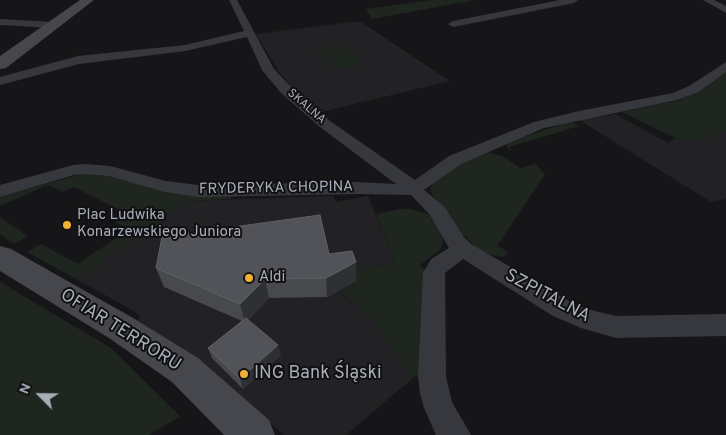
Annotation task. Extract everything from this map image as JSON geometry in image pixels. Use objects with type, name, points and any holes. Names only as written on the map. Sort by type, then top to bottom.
[{"type":"street","points":[[0,64],[88,0]]},
{"type":"street","name":"SKALNA","points":[[233,0],[268,70],[286,90],[325,124],[414,189]]},
{"type":"street","points":[[454,24],[574,0]]},
{"type":"street","points":[[707,0],[726,10]]},
{"type":"street","points":[[0,22],[53,25]]},
{"type":"street","points":[[0,81],[78,60],[185,48],[251,33]]},
{"type":"street","points":[[414,189],[456,160],[485,146],[539,125],[579,115],[677,96],[694,89],[726,66]]},
{"type":"street","name":"FRYDERYKA CHOPINA","points":[[0,191],[72,170],[86,169],[110,171],[165,186],[198,191],[357,188],[414,189]]},
{"type":"street","name":"SZPITALNA","points":[[414,189],[437,210],[462,249],[562,309],[596,323],[640,328],[726,325]]},
{"type":"street","points":[[455,435],[450,430],[434,393],[434,273],[439,266],[462,249]]},
{"type":"street","name":"OFIAR TERRORU","points":[[0,257],[121,328],[184,370],[254,435]]},
{"type":"shaded area","points":[[431,0],[475,0],[372,19],[366,9]]},
{"type":"shaded area","points":[[361,22],[450,81],[321,112],[298,95],[279,72],[256,34]]},
{"type":"shaded area","points":[[341,45],[366,64],[337,70],[313,50]]},
{"type":"shaded area","points":[[726,72],[726,133],[688,140],[675,138],[622,112],[680,100],[704,89]]},
{"type":"shaded area","points":[[615,114],[668,143],[675,138],[688,140],[726,133],[726,199],[711,202],[579,120]]},
{"type":"shaded area","points":[[571,121],[579,126],[509,147],[514,152],[507,148],[506,143]]},
{"type":"shaded area","points":[[483,151],[503,156],[520,168],[535,164],[545,174],[497,246],[509,252],[503,257],[485,254],[476,248],[457,228],[443,206],[432,195],[431,187],[438,176]]},
{"type":"shaded area","points":[[85,173],[102,173],[232,195],[231,199],[185,201],[76,279],[27,252],[41,244],[78,264],[129,229],[115,222],[126,213],[74,187],[63,192],[48,185],[0,206],[0,197]]},
{"type":"shaded area","points":[[333,196],[336,202],[368,196],[395,263],[351,271],[338,291],[369,317],[414,377],[346,435],[284,435],[197,359],[134,325],[141,317],[134,311],[76,279],[185,201]]},
{"type":"shaded area","points":[[410,209],[428,214],[443,241],[440,250],[420,265],[425,269],[424,375],[414,377],[369,317],[338,290],[351,271],[395,263],[376,214]]},
{"type":"shaded area","points":[[0,217],[28,236],[14,244],[0,234]]},
{"type":"shaded area","points":[[0,282],[111,348],[180,416],[149,435],[0,435]]},
{"type":"building","name":"Aldi","points":[[320,215],[329,254],[352,251],[356,262],[326,278],[265,279],[240,304],[156,268],[162,237]]},
{"type":"building","name":"ING Bank Śląski","points":[[246,318],[278,345],[240,379],[208,348]]},
{"type":"place","name":"Plac Ludwika Konarzewskiego Juniora","points":[[67,225]]},
{"type":"place","name":"Aldi","points":[[249,278]]},
{"type":"place","name":"ING Bank Śląski","points":[[244,374]]}]
